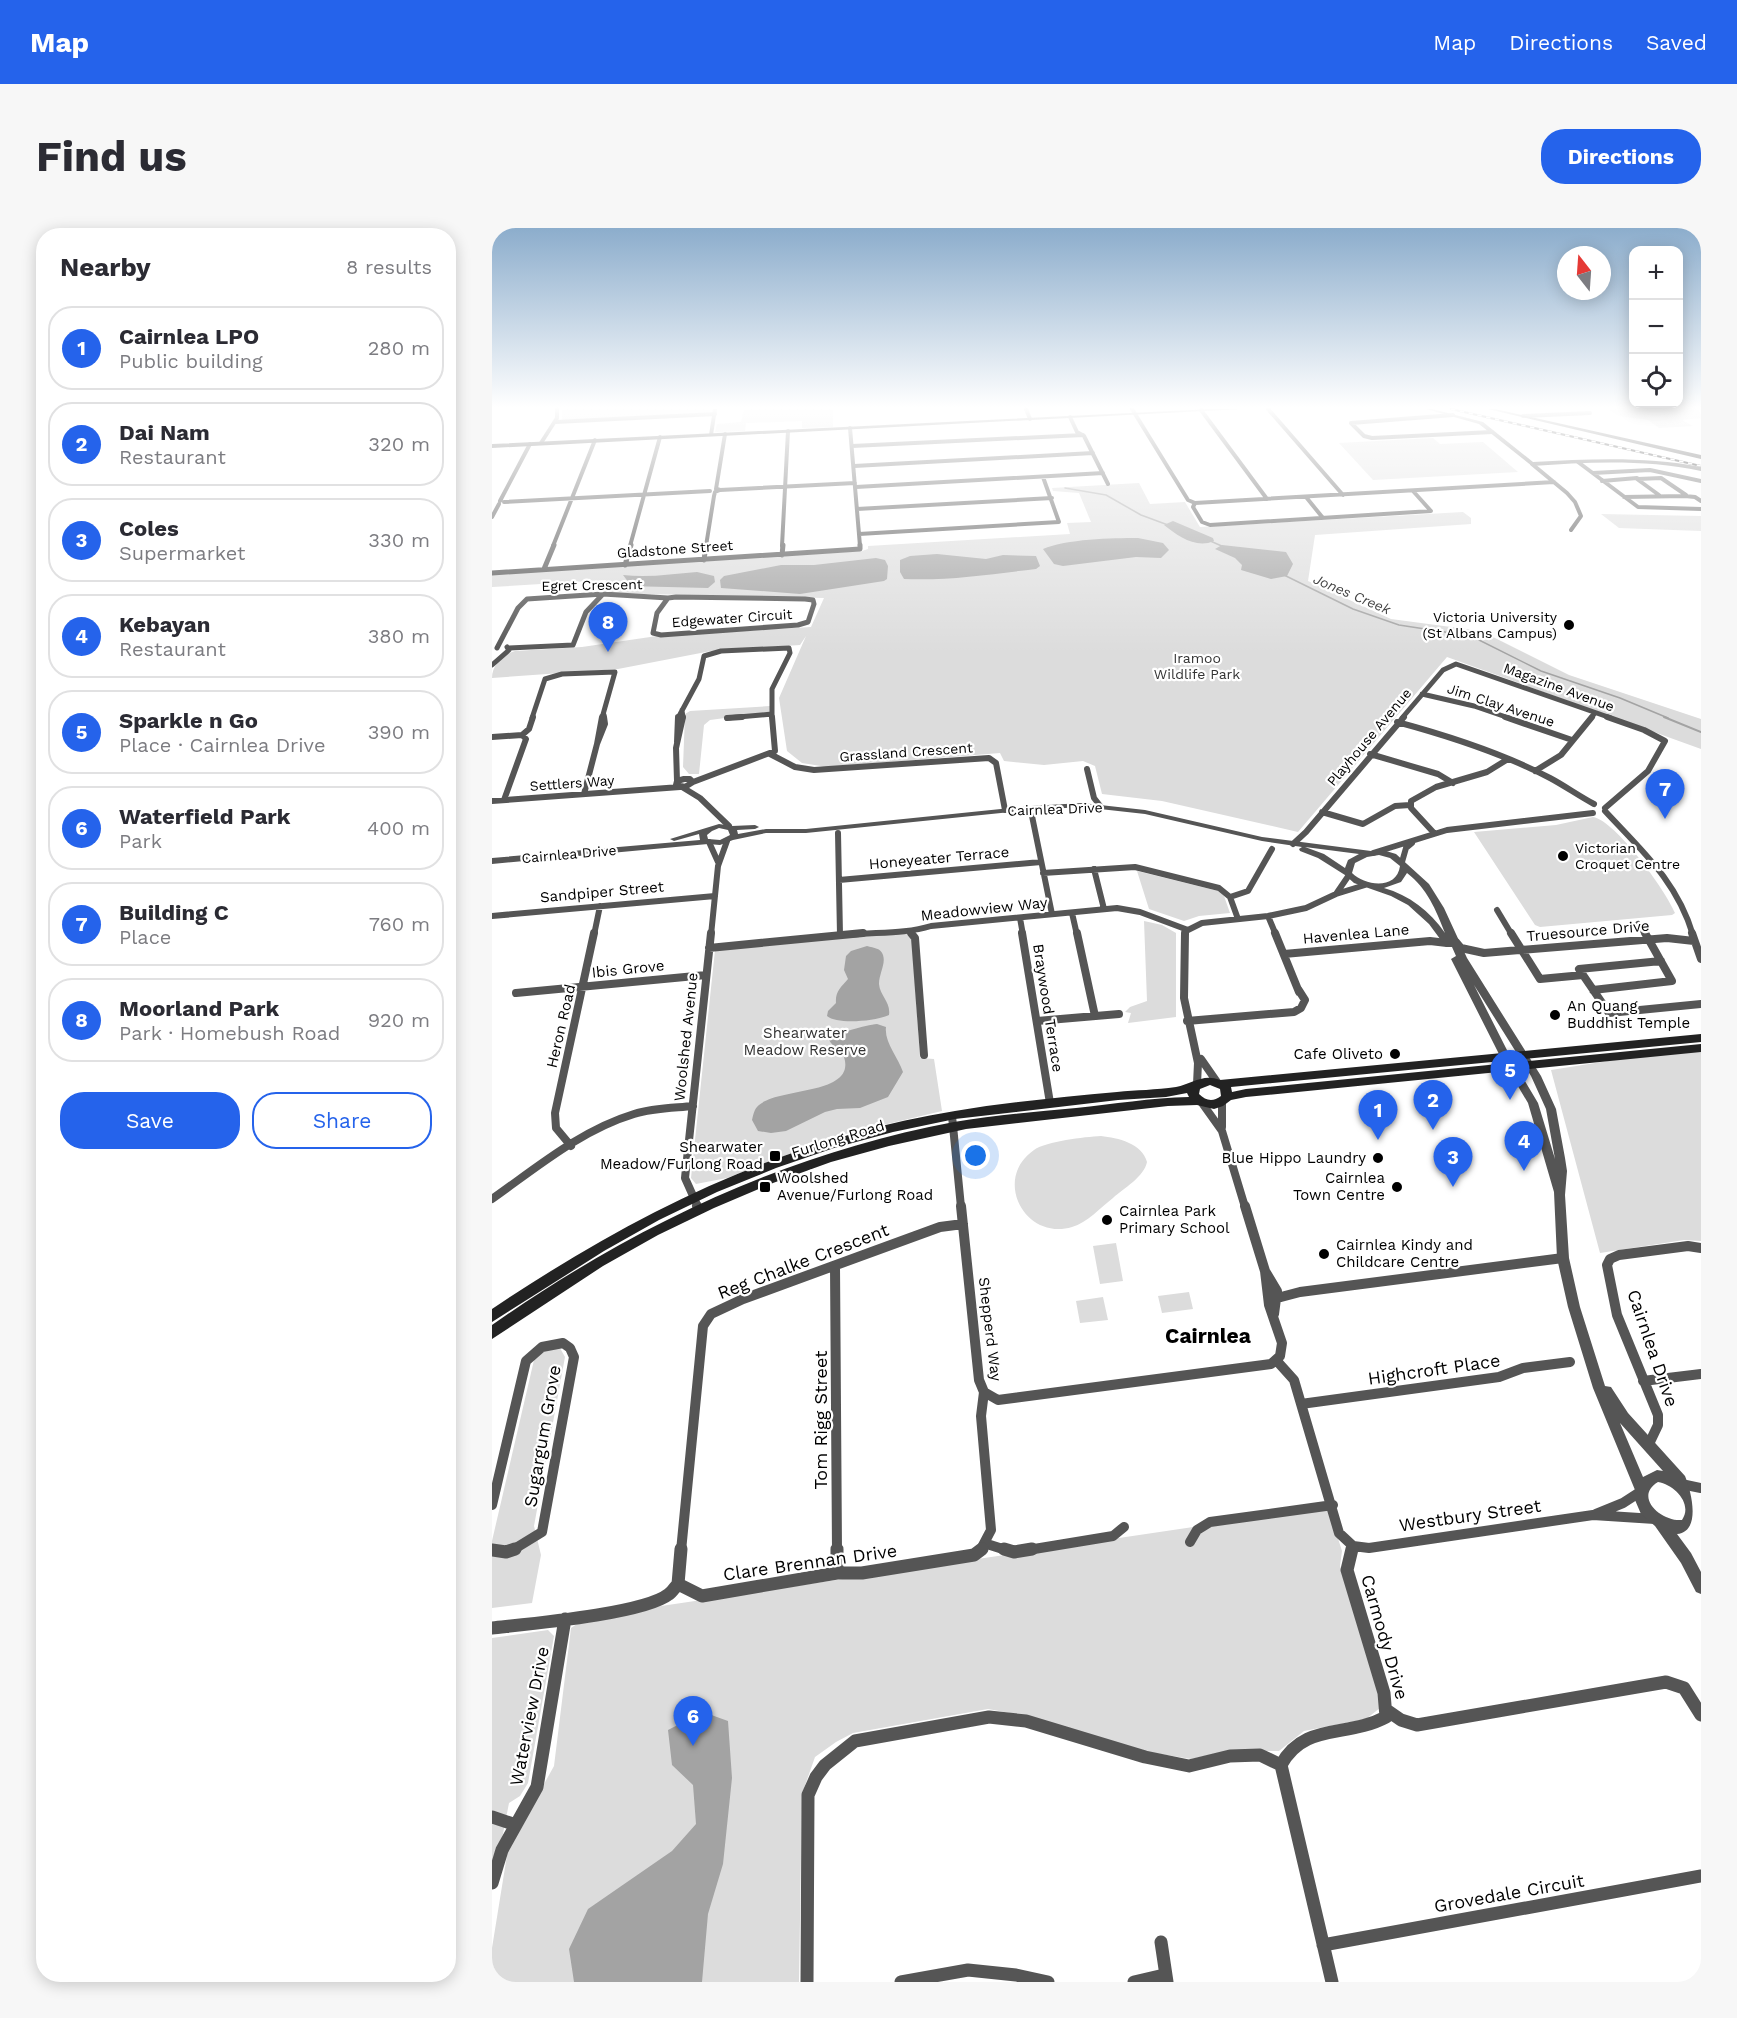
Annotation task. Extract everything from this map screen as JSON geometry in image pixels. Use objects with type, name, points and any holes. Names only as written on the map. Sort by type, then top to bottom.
[{"type":"main road","points":[[1701,1038],[1310,1077],[1219,1083],[1206,1081],[1195,1085],[1193,1094],[1200,1102],[1213,1105],[1246,1093],[1701,1048]]},
{"type":"main road","points":[[1310,1077],[1322,1080],[1327,1086]]},
{"type":"main road","points":[[1219,1083],[1227,1090],[1224,1100]]},
{"type":"main road","name":"Furlong Road","points":[[492,1316],[608,1241],[785,1160],[848,1140],[1050,1103],[1171,1092],[1195,1085]]},
{"type":"main road","name":"Furlong Road","points":[[952,1121],[1200,1102]]},
{"type":"main road","name":"Furlong Road","points":[[492,1333],[585,1269],[695,1203]]},
{"type":"street","points":[[544,569],[576,491]]},
{"type":"street","points":[[625,565],[645,491]]},
{"type":"street","points":[[492,517],[498,503],[715,491],[704,560]]},
{"type":"street","points":[[782,555],[785,491]]},
{"type":"street","points":[[855,491],[859,534],[1060,521],[1049,491]]},
{"type":"street","points":[[1182,491],[1188,500],[1195,503],[1413,491],[1431,511],[1210,525],[1202,522],[1193,507],[1195,503]]},
{"type":"street","points":[[1261,491],[1267,499]]},
{"type":"street","points":[[1339,491],[1343,495]]},
{"type":"street","points":[[1564,491],[1581,512],[1579,522],[1573,529]]},
{"type":"street","points":[[1616,491],[1641,508],[1701,509]]},
{"type":"street","points":[[1653,491],[1659,495]]},
{"type":"street","points":[[1680,491],[1701,501]]},
{"type":"street","points":[[1624,497],[1687,496]]},
{"type":"street","points":[[1306,497],[1323,518]]},
{"type":"street","points":[[857,509],[1052,498]]},
{"type":"street","name":"Gladstone Street","points":[[492,573],[860,549],[859,534]]},
{"type":"street","points":[[526,590],[522,596],[526,600]]},
{"type":"street","points":[[494,664],[494,650],[574,644],[586,612],[603,594]]},
{"type":"street","name":"Egret Crescent","points":[[494,650],[505,639],[520,603],[526,600],[603,594],[668,598]]},
{"type":"street","name":"Edgewater Circuit","points":[[668,598],[805,599],[814,601],[814,604],[808,622],[798,626],[653,633],[657,613],[668,598]]},
{"type":"street","name":"Egret Crescent","points":[[505,639],[506,650]]},
{"type":"street","points":[[729,839],[735,832],[695,794],[679,785],[675,771],[678,742],[682,729],[682,709],[699,680],[706,654],[763,648],[789,648],[790,652],[772,688],[776,751],[770,754]]},
{"type":"street","points":[[494,664],[506,650]]},
{"type":"street","name":"Playhouse Avenue","points":[[1290,843],[1306,832],[1443,670],[1456,664]]},
{"type":"street","name":"Magazine Avenue","points":[[1456,664],[1595,712],[1665,741],[1640,780],[1627,793],[1596,809]]},
{"type":"street","points":[[492,737],[522,735],[529,729],[545,679],[551,675],[615,672],[604,715],[605,724],[597,744],[584,794]]},
{"type":"street","name":"Jim Clay Avenue","points":[[1422,694],[1474,706],[1572,740]]},
{"type":"street","points":[[1535,771],[1561,755],[1595,712]]},
{"type":"street","points":[[728,717],[772,714]]},
{"type":"street","points":[[1397,722],[1456,738],[1535,771],[1613,820],[1630,835],[1673,888],[1684,909],[1701,959]]},
{"type":"street","points":[[504,800],[526,739],[522,735]]},
{"type":"street","name":"Settlers Way","points":[[492,801],[654,789],[679,785],[770,754]]},
{"type":"street","name":"Grassland Crescent","points":[[770,754],[795,767],[814,770],[989,758],[996,763],[1005,810]]},
{"type":"street","points":[[1370,754],[1435,773],[1451,784]]},
{"type":"street","points":[[1410,805],[1411,801],[1419,796],[1487,772],[1508,759]]},
{"type":"street","points":[[1087,769],[1094,798],[1101,807]]},
{"type":"street","points":[[675,771],[690,781],[695,794]]},
{"type":"street","points":[[1082,806],[1094,798]]},
{"type":"street","points":[[1322,812],[1364,824],[1395,806],[1410,805]]},
{"type":"street","points":[[1410,805],[1434,833]]},
{"type":"street","name":"Cairnlea Drive","points":[[492,860],[708,842],[766,831],[795,831],[1005,810],[1082,806],[1145,812],[1290,843],[1387,854],[1403,865]]},
{"type":"street","points":[[1336,894],[1348,874],[1351,862],[1371,853],[1434,833],[1575,815],[1596,809]]},
{"type":"street","points":[[708,842],[702,835],[713,822],[712,811]]},
{"type":"street","points":[[1032,816],[1052,914]]},
{"type":"street","name":"Cairnlea Drive","points":[[624,849],[708,829],[730,827],[822,828]]},
{"type":"street","points":[[1306,832],[1305,838],[1308,845]]},
{"type":"street","points":[[838,833],[840,935]]},
{"type":"street","name":"Woolshed Avenue","points":[[718,866],[729,839]]},
{"type":"street","points":[[1195,1085],[1199,1066],[1198,1053],[1184,1006],[1184,937],[1188,930],[1202,923],[1268,916],[1306,908],[1336,894],[1369,886],[1384,886],[1400,880],[1403,876],[1406,848],[1418,839]]},
{"type":"street","name":"Woolshed Avenue","points":[[695,1203],[685,1178],[718,866],[717,855],[708,842]]},
{"type":"street","name":"Cairnlea Drive","points":[[1290,843],[1321,856],[1369,886]]},
{"type":"street","points":[[1230,897],[1248,891],[1272,849]]},
{"type":"street","name":"Honeyeater Terrace","points":[[839,880],[1041,862]]},
{"type":"street","points":[[1403,865],[1428,886],[1437,901],[1447,938],[1505,1056],[1533,1103],[1559,1195]]},
{"type":"street","points":[[1043,873],[1135,867],[1219,888],[1230,897],[1238,919]]},
{"type":"street","points":[[1094,869],[1104,909]]},
{"type":"street","points":[[1369,886],[1410,902],[1426,914],[1447,938],[1523,1054],[1551,1109],[1561,1171],[1559,1195],[1563,1258],[1574,1307],[1592,1367],[1641,1490],[1643,1506],[1658,1521],[1686,1558],[1701,1587]]},
{"type":"street","name":"Sandpiper Street","points":[[492,916],[715,896]]},
{"type":"street","name":"Heron Road","points":[[571,1146],[556,1128],[555,1113],[600,906]]},
{"type":"street","name":"Meadowview Way","points":[[709,948],[897,930],[910,932],[930,926],[1104,909],[1140,912],[1188,930]]},
{"type":"street","points":[[1497,910],[1540,979],[1583,975]]},
{"type":"street","points":[[1072,913],[1095,1016]]},
{"type":"street","points":[[1187,1021],[1294,1012],[1301,1008],[1305,1000],[1298,989],[1268,916]]},
{"type":"street","name":"Braywood Terrace","points":[[1020,918],[1050,1103]]},
{"type":"street","points":[[1593,990],[1672,981],[1638,924]]},
{"type":"street","points":[[910,932],[915,938],[924,1055]]},
{"type":"street","points":[[1447,938],[1461,948],[1484,953]]},
{"type":"street","name":"Havenlea Lane","points":[[1284,954],[1447,938]]},
{"type":"street","name":"Truesource Drive","points":[[1484,953],[1649,939],[1694,941]]},
{"type":"street","points":[[1464,961],[1484,953]]},
{"type":"street","points":[[1661,962],[1579,969],[1608,1014],[1701,1004]]},
{"type":"street","name":"Ibis Grove","points":[[516,994],[706,975]]},
{"type":"street","points":[[1037,1021],[1119,1014]]},
{"type":"street","points":[[1198,1053],[1219,1083]]},
{"type":"street","points":[[1222,1131],[1224,1100]]},
{"type":"street","points":[[1200,1102],[1222,1131],[1265,1270],[1275,1294]]},
{"type":"street","points":[[492,1199],[571,1146],[608,1125],[632,1115],[693,1106]]},
{"type":"street","name":"Shepperd Way","points":[[952,1121],[979,1380],[984,1392],[998,1400],[1265,1366],[1276,1360]]},
{"type":"street","name":"Reg Chalke Crescent","points":[[678,1584],[703,1326],[711,1314],[743,1299],[940,1227],[963,1224]]},
{"type":"street","name":"Cairnlea Drive","points":[[1648,1446],[1658,1425],[1658,1416],[1617,1316],[1607,1268],[1608,1261],[1612,1256],[1619,1255],[1688,1246],[1701,1248]]},
{"type":"street","points":[[1275,1294],[1563,1258]]},
{"type":"street","name":"Tom Rigg Street","points":[[835,1266],[837,1573]]},
{"type":"street","points":[[1275,1294],[1269,1305],[1282,1343],[1280,1356],[1276,1360],[1294,1380],[1333,1505],[1339,1533],[1353,1546]]},
{"type":"street","name":"Sugargum Grove","points":[[492,1505],[526,1361],[535,1349],[549,1343],[563,1343],[570,1348],[574,1357],[542,1532],[521,1548],[499,1552],[492,1550]]},
{"type":"street","name":"Highcroft Place","points":[[1301,1404],[1499,1377],[1524,1368],[1570,1362]]},
{"type":"street","points":[[1592,1367],[1623,1417],[1697,1499],[1700,1518],[1688,1527],[1679,1528],[1658,1521]]},
{"type":"street","points":[[1643,1381],[1701,1374]]},
{"type":"street","points":[[984,1392],[981,1416],[991,1530],[987,1544],[1014,1552],[1113,1536],[1124,1527]]},
{"type":"street","points":[[1641,1490],[1644,1483],[1657,1476],[1674,1478],[1684,1484],[1701,1488]]},
{"type":"street","name":"Westbury Street","points":[[1353,1546],[1369,1548],[1593,1515],[1623,1503],[1641,1490]]},
{"type":"street","points":[[1190,1542],[1197,1530],[1210,1522],[1333,1505]]},
{"type":"street","name":"Westbury Street","points":[[1593,1515],[1658,1521]]},
{"type":"street","name":"Clare Brennan Drive","points":[[678,1584],[702,1596],[837,1573],[862,1573],[974,1555],[987,1544]]},
{"type":"street","name":"Carmody Drive","points":[[1281,1765],[1287,1749],[1305,1738],[1367,1727],[1386,1717],[1388,1711],[1347,1570],[1353,1546]]},
{"type":"street","points":[[492,1628],[566,1619],[656,1602],[668,1595],[678,1584]]},
{"type":"street","name":"Waterview Drive","points":[[492,1883],[502,1850],[537,1787],[566,1619]]},
{"type":"street","points":[[1388,1711],[1401,1720],[1417,1725],[1666,1682],[1678,1683],[1690,1693],[1701,1715]]},
{"type":"street","points":[[807,1982],[808,1795],[816,1777],[825,1766],[855,1742],[988,1717],[1026,1721],[1144,1757],[1189,1766],[1230,1756],[1260,1755],[1281,1765],[1332,1982]]},
{"type":"street","points":[[492,1817],[516,1825]]},
{"type":"street","name":"Grovedale Circuit","points":[[1323,1945],[1701,1876]]},
{"type":"street","points":[[1134,1982],[1166,1978],[1161,1942]]},
{"type":"street","points":[[901,1982],[968,1970],[1016,1975],[1048,1982]]},
{"type":"green space","name":"Iramoo Wildlife Park","points":[[1053,491],[1143,491],[1150,504],[1185,502],[1200,527],[1463,512],[1471,518],[1471,524],[1315,535],[1308,581],[1391,619],[1481,631],[1569,675],[1701,719],[1701,749],[1447,657],[1298,832],[1162,801],[1102,794],[1095,766],[1083,761],[1044,765],[1004,761],[1000,753],[827,767],[802,763],[787,751],[779,698],[806,636],[800,645],[711,651],[618,669],[492,678],[492,673],[499,661],[515,651],[582,647],[657,636],[811,627],[824,598],[602,593],[606,580],[492,587],[492,574],[862,551],[868,549],[868,546],[1070,534],[1067,523],[1091,522],[1079,493]]},
{"type":"green space","points":[[1601,514],[1701,516],[1701,531],[1619,528]]},
{"type":"green space","points":[[770,706],[770,712],[710,720],[704,725],[699,774],[689,774],[683,767],[685,714],[690,711]]},
{"type":"green space","name":"Victorian Croquet Centre","points":[[1593,817],[1603,821],[1627,843],[1662,889],[1675,913],[1540,927],[1535,925],[1474,832],[1556,825]]},
{"type":"green space","points":[[1137,871],[1218,891],[1224,896],[1230,913],[1199,916],[1184,921],[1149,909]]},
{"type":"green space","points":[[1144,921],[1162,925],[1176,933],[1176,1017],[1128,1023],[1131,1013],[1125,1012],[1130,1007],[1147,1001]]},
{"type":"green space","name":"Shearwater Meadow Reserve","points":[[897,932],[907,934],[912,938],[920,1058],[934,1059],[942,1111],[833,1137],[727,1178],[696,1184],[691,1178],[715,950]]},
{"type":"green space","points":[[1701,1051],[1701,1241],[1684,1240],[1600,1253],[1551,1070],[1633,1057]]},
{"type":"green space","points":[[1101,1136],[1122,1140],[1140,1150],[1147,1162],[1142,1173],[1078,1225],[1055,1229],[1040,1225],[1028,1216],[1020,1205],[1015,1191],[1016,1176],[1022,1162],[1034,1150],[1048,1144]]},
{"type":"green space","points":[[1116,1243],[1123,1281],[1100,1284],[1093,1246]]},
{"type":"green space","points":[[1189,1292],[1193,1309],[1162,1313],[1158,1296]]},
{"type":"green space","points":[[1103,1297],[1108,1320],[1080,1323],[1076,1301]]},
{"type":"green space","points":[[560,1348],[565,1357],[534,1526],[541,1555],[532,1603],[492,1608],[492,1541],[534,1360],[545,1350]]},
{"type":"green space","points":[[1328,1507],[1342,1551],[1340,1566],[1381,1700],[1380,1708],[1366,1719],[1304,1731],[1279,1751],[1227,1751],[1191,1759],[1148,1752],[1027,1716],[988,1709],[853,1733],[815,1757],[802,1794],[799,1982],[492,1982],[492,1948],[508,1849],[554,1766],[571,1628],[587,1617]]},
{"type":"green space","points":[[548,1630],[554,1636],[528,1783],[520,1796],[509,1803],[492,1890],[492,1638]]},
{"type":"shaded area","points":[[1173,521],[1213,538],[1214,541],[1201,543],[1188,540],[1164,525]]},
{"type":"shaded area","points":[[1138,538],[1163,543],[1169,550],[1161,558],[1136,557],[1063,566],[1054,564],[1043,549],[1076,541]]},
{"type":"shaded area","points":[[1222,545],[1286,552],[1293,564],[1287,576],[1271,579],[1241,570],[1242,565],[1235,558],[1215,549]]},
{"type":"shaded area","points":[[937,554],[986,559],[1003,555],[1036,556],[1040,566],[1036,569],[970,577],[904,579],[900,572],[900,560],[910,556]]},
{"type":"shaded area","points":[[876,558],[885,560],[888,566],[887,579],[884,581],[800,594],[721,588],[720,580],[724,576],[781,565],[814,565]]},
{"type":"shaded area","points":[[697,572],[714,576],[715,582],[708,588],[627,586],[629,583],[623,575],[651,576]]},
{"type":"shaded area","points":[[867,946],[879,950],[883,955],[884,962],[879,984],[888,1006],[889,1015],[857,1021],[832,1019],[827,1016],[828,1011],[836,1003],[841,987],[848,979],[844,970],[846,956],[851,951]]},
{"type":"shaded area","points":[[877,1024],[886,1027],[889,1044],[903,1072],[888,1097],[860,1108],[825,1112],[786,1131],[771,1133],[758,1131],[752,1120],[757,1107],[779,1096],[824,1086],[836,1080],[844,1072],[844,1058],[829,1040],[844,1032]]},
{"type":"shaded area","points":[[703,1712],[728,1721],[732,1778],[723,1864],[708,1914],[702,1982],[574,1982],[569,1949],[588,1909],[672,1851],[696,1824],[693,1785],[672,1765],[668,1730]]},
{"type":"waterway","name":"Jones Creek","points":[[1082,491],[1106,495],[1141,515],[1168,525]]},
{"type":"waterway","name":"Jones Creek","points":[[1208,540],[1224,547]]},
{"type":"waterway","name":"Jones Creek","points":[[1284,575],[1353,609],[1399,625],[1471,636],[1541,671],[1620,698],[1668,718]]},
{"type":"waterway","name":"Jones Creek","points":[[1664,717],[1701,732]]},
{"type":"place","name":"Victoria University (St Albans Campus)","points":[[1569,625]]},
{"type":"place","name":"Moorland Park","points":[[608,652]]},
{"type":"place","name":"Building C","points":[[1665,819]]},
{"type":"place","name":"Victorian Croquet Centre","points":[[1563,856]]},
{"type":"place","name":"An Quang Buddhist Temple","points":[[1555,1015]]},
{"type":"place","name":"Cafe Oliveto","points":[[1395,1054]]},
{"type":"place","name":"Sparkle n Go","points":[[1510,1100]]},
{"type":"place","name":"Dai Nam","points":[[1433,1130]]},
{"type":"place","name":"Cairnlea LPO","points":[[1378,1140]]},
{"type":"place","name":"Shearwater Meadow/Furlong Road","points":[[775,1156]]},
{"type":"place","name":"Blue Hippo Laundry","points":[[1378,1158]]},
{"type":"place","name":"Kebayan","points":[[1524,1171]]},
{"type":"place","name":"Woolshed Avenue/Furlong Road","points":[[765,1187]]},
{"type":"place","name":"Cairnlea Town Centre","points":[[1397,1187]]},
{"type":"place","name":"Coles","points":[[1453,1187]]},
{"type":"place","name":"Cairnlea Park Primary School","points":[[1107,1220]]},
{"type":"place","name":"Cairnlea Kindy and Childcare Centre","points":[[1324,1254]]},
{"type":"place","name":"Waterfield Park","points":[[693,1746]]},
{"type":"district","name":"Cairnlea","points":[[1208,1335]]}]
